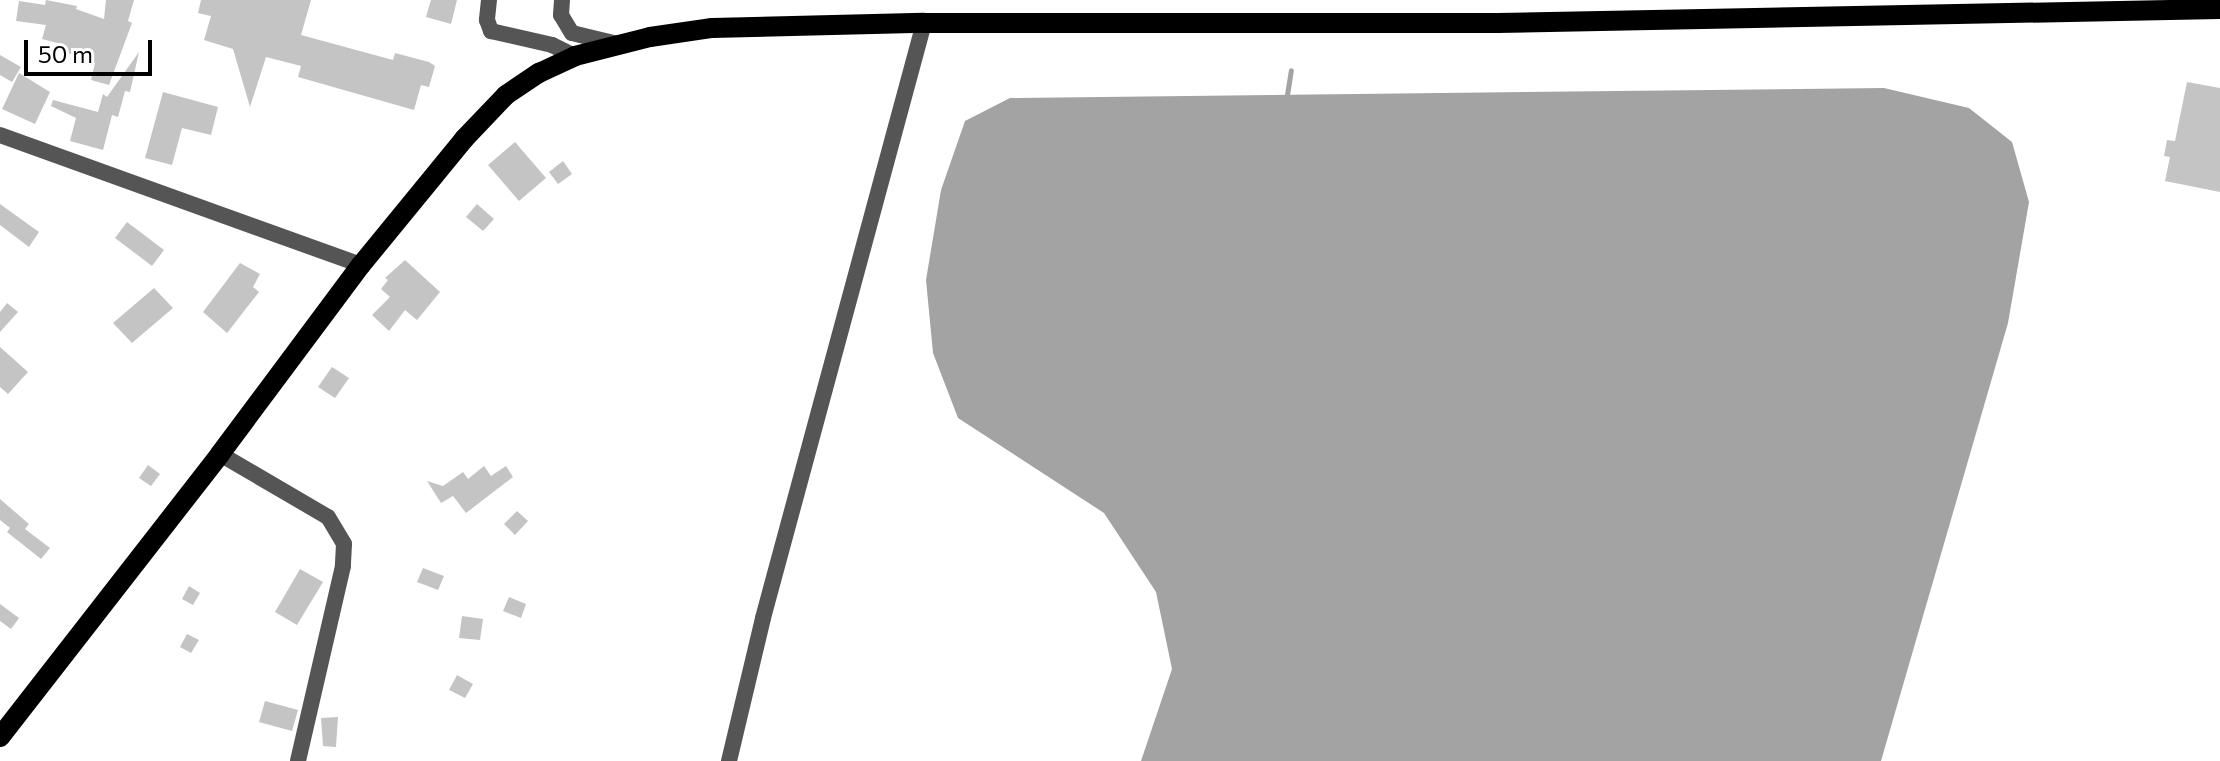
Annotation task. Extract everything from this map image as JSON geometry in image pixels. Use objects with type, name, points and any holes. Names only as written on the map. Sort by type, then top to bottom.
[{"type":"main road","points":[[0,737],[220,454],[361,265],[464,139],[506,95],[539,73],[575,56],[617,44],[712,28],[924,23],[1498,23],[2220,9]]},
{"type":"street","points":[[489,0],[487,20],[491,31],[552,45],[575,56]]},
{"type":"street","points":[[562,0],[561,15],[572,33],[617,44]]},
{"type":"street","points":[[729,761],[763,618],[924,23]]},
{"type":"street","points":[[0,135],[361,265]]},
{"type":"street","points":[[220,454],[328,517],[344,544],[343,566],[298,761]]},
{"type":"shaded area","points":[[1884,88],[1969,108],[2012,142],[2029,202],[2008,323],[1881,761],[1141,761],[1172,669],[1156,592],[1104,513],[958,418],[933,353],[926,280],[941,190],[965,121],[1010,98]]},
{"type":"building","points":[[46,0],[77,6],[76,9],[104,19],[106,0],[134,0],[128,21],[132,23],[109,85],[91,80],[95,63],[62,51],[65,45],[42,39],[46,25],[16,21],[19,1],[45,5]]},
{"type":"building","points":[[201,0],[311,0],[301,35],[393,60],[395,53],[429,62],[435,66],[429,87],[421,85],[414,110],[298,77],[301,66],[266,57],[250,107],[233,49],[204,40],[211,16],[198,13]]},
{"type":"building","points":[[431,0],[457,0],[451,24],[426,17]]},
{"type":"building","points":[[139,52],[130,92],[125,91],[118,117],[112,115],[103,150],[70,141],[76,118],[51,106],[53,100],[98,112],[103,94],[107,97]]},
{"type":"building","points":[[0,55],[21,67],[12,82],[0,75]]},
{"type":"building","points":[[19,73],[50,92],[35,124],[2,109]]},
{"type":"building","points":[[2187,82],[2220,88],[2220,192],[2165,181],[2170,157],[2164,156],[2167,140],[2175,141]]},
{"type":"building","points":[[163,92],[218,107],[211,135],[182,128],[172,165],[145,158]]},
{"type":"building","points":[[515,142],[546,178],[519,201],[488,165]]},
{"type":"building","points":[[563,161],[572,174],[558,184],[549,172]]},
{"type":"building","points":[[0,204],[39,232],[29,247],[0,225]]},
{"type":"building","points":[[477,204],[494,219],[483,231],[466,217]]},
{"type":"building","points":[[127,222],[164,250],[152,266],[115,238]]},
{"type":"building","points":[[405,260],[440,292],[417,320],[405,310],[389,331],[372,315],[390,297],[381,289],[388,280],[385,278]]},
{"type":"building","points":[[240,263],[260,274],[253,287],[259,292],[227,333],[203,312]]},
{"type":"building","points":[[154,288],[173,308],[132,343],[113,323]]},
{"type":"building","points":[[7,303],[18,312],[0,332],[0,312]]},
{"type":"building","points":[[0,347],[28,372],[8,394],[0,387]]},
{"type":"building","points":[[332,367],[349,378],[335,398],[318,387]]},
{"type":"building","points":[[148,465],[160,474],[151,486],[139,478]]},
{"type":"building","points":[[484,466],[491,476],[506,466],[513,477],[466,513],[453,496],[441,503],[427,481],[443,486],[463,472],[468,479]]},
{"type":"building","points":[[0,499],[29,524],[25,529],[50,548],[41,559],[7,532],[10,528],[0,520]]},
{"type":"building","points":[[517,511],[528,521],[515,535],[504,524]]},
{"type":"building","points":[[423,568],[444,576],[438,590],[417,582]]},
{"type":"building","points":[[300,569],[323,582],[297,625],[275,612]]},
{"type":"building","points":[[189,586],[200,593],[193,605],[182,599]]},
{"type":"building","points":[[509,597],[526,604],[521,618],[503,611]]},
{"type":"building","points":[[0,604],[19,618],[11,629],[0,621]]},
{"type":"building","points":[[462,616],[483,619],[480,640],[459,638]]},
{"type":"building","points":[[187,634],[199,640],[191,653],[180,647]]},
{"type":"building","points":[[457,675],[473,684],[465,698],[449,690]]},
{"type":"building","points":[[265,701],[298,710],[292,731],[259,722]]},
{"type":"building","points":[[338,717],[336,747],[323,746],[321,718]]},
{"type":"waterway","points":[[1286,101],[1291,70]]}]
